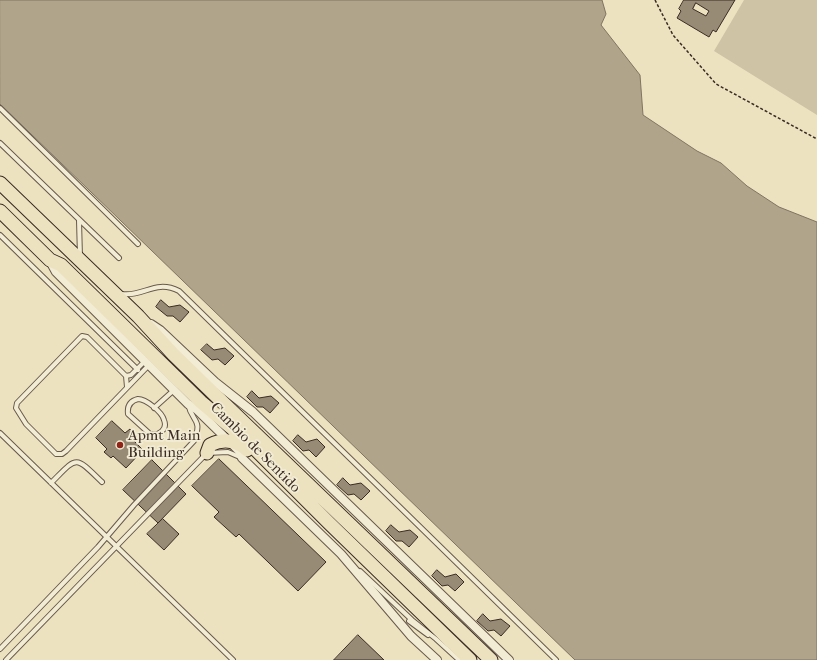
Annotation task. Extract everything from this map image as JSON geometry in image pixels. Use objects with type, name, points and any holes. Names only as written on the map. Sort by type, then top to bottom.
[{"type":"main road","points":[[0,183],[138,316],[173,354],[212,392],[491,660]]},
{"type":"main road","points":[[0,211],[50,260],[61,265],[201,402],[246,440],[470,660]]},
{"type":"main road","points":[[207,454],[210,445],[216,442],[228,440],[235,442],[241,445],[284,485],[304,498]]},
{"type":"street","name":"Cambio de Sentido","points":[[50,260],[56,272],[188,404],[196,409],[228,440],[239,451],[242,458],[341,554],[411,636],[437,660]]},
{"type":"street","name":"Cambio de Sentido","points":[[138,316],[160,330],[215,382],[253,412],[509,660]]},
{"type":"lane","points":[[0,108],[138,244]]},
{"type":"lane","points":[[0,143],[119,258]]},
{"type":"lane","points":[[79,219],[81,261]]},
{"type":"lane","points":[[0,234],[141,373]]},
{"type":"lane","points":[[106,286],[116,293],[128,295],[163,286],[172,287],[179,291],[556,660]]},
{"type":"lane","points":[[127,387],[126,376],[87,337],[83,336],[18,403],[16,408],[26,424],[56,454],[62,454],[141,373],[147,363]]},
{"type":"lane","points":[[126,376],[131,375],[147,363]]},
{"type":"lane","points":[[154,408],[174,390]]},
{"type":"lane","points":[[138,398],[146,400],[154,408],[164,418],[165,422],[163,430],[154,435],[146,432],[128,414],[128,410],[131,402],[138,398]]},
{"type":"lane","points":[[0,649],[194,441],[198,431],[198,426],[195,418],[190,412],[188,404]]},
{"type":"lane","points":[[0,433],[234,660]]},
{"type":"lane","points":[[6,660],[207,454],[228,452],[242,458]]},
{"type":"lane","points":[[51,484],[71,463],[77,462],[83,464],[102,482]]},
{"type":"lane","points":[[341,554],[412,620],[459,660]]},
{"type":"path","points":[[656,0],[673,35],[716,84],[817,140]]},
{"type":"shaded area","points":[[0,0],[602,0],[606,14],[601,25],[640,75],[643,115],[697,151],[721,163],[747,186],[779,207],[817,222],[817,660],[575,660],[0,104]]},
{"type":"shaded area","points":[[744,0],[817,0],[817,115],[714,51]]},
{"type":"building","points":[[684,0],[735,0],[716,32],[713,30],[709,37],[677,18],[681,11],[679,9]],"holes":[[[696,3],[709,11],[706,16],[693,9]]]},
{"type":"building","points":[[161,300],[169,307],[180,305],[189,312],[180,322],[173,316],[167,316],[156,307]]},
{"type":"building","points":[[207,344],[214,350],[225,348],[234,356],[225,365],[218,359],[212,360],[201,350]]},
{"type":"building","points":[[252,391],[259,398],[271,396],[279,403],[270,413],[263,407],[257,407],[247,397]]},
{"type":"building","name":"Apmt Main Building","points":[[112,421],[125,433],[130,429],[137,436],[133,440],[143,450],[126,468],[113,456],[111,458],[104,452],[107,449],[96,438]]},
{"type":"building","points":[[298,435],[306,442],[317,439],[325,447],[316,457],[309,450],[303,451],[293,441]]},
{"type":"building","points":[[219,459],[326,562],[298,591],[239,534],[236,537],[214,517],[219,512],[192,486]]},
{"type":"building","points":[[152,460],[186,494],[158,523],[123,490]]},
{"type":"building","points":[[343,478],[350,485],[361,483],[370,491],[361,500],[354,494],[348,495],[337,485]]},
{"type":"building","points":[[163,519],[179,534],[164,550],[147,534]]},
{"type":"building","points":[[391,525],[399,532],[410,530],[418,537],[409,547],[402,541],[396,541],[386,531]]},
{"type":"building","points":[[437,570],[445,577],[456,574],[464,582],[455,591],[448,585],[442,586],[432,576]]},
{"type":"building","points":[[483,614],[490,621],[501,619],[510,626],[501,636],[494,630],[488,631],[477,621]]},
{"type":"building","points":[[358,635],[384,660],[334,660]]},
{"type":"place","name":"Apmt Main Building","points":[[120,445]]}]
